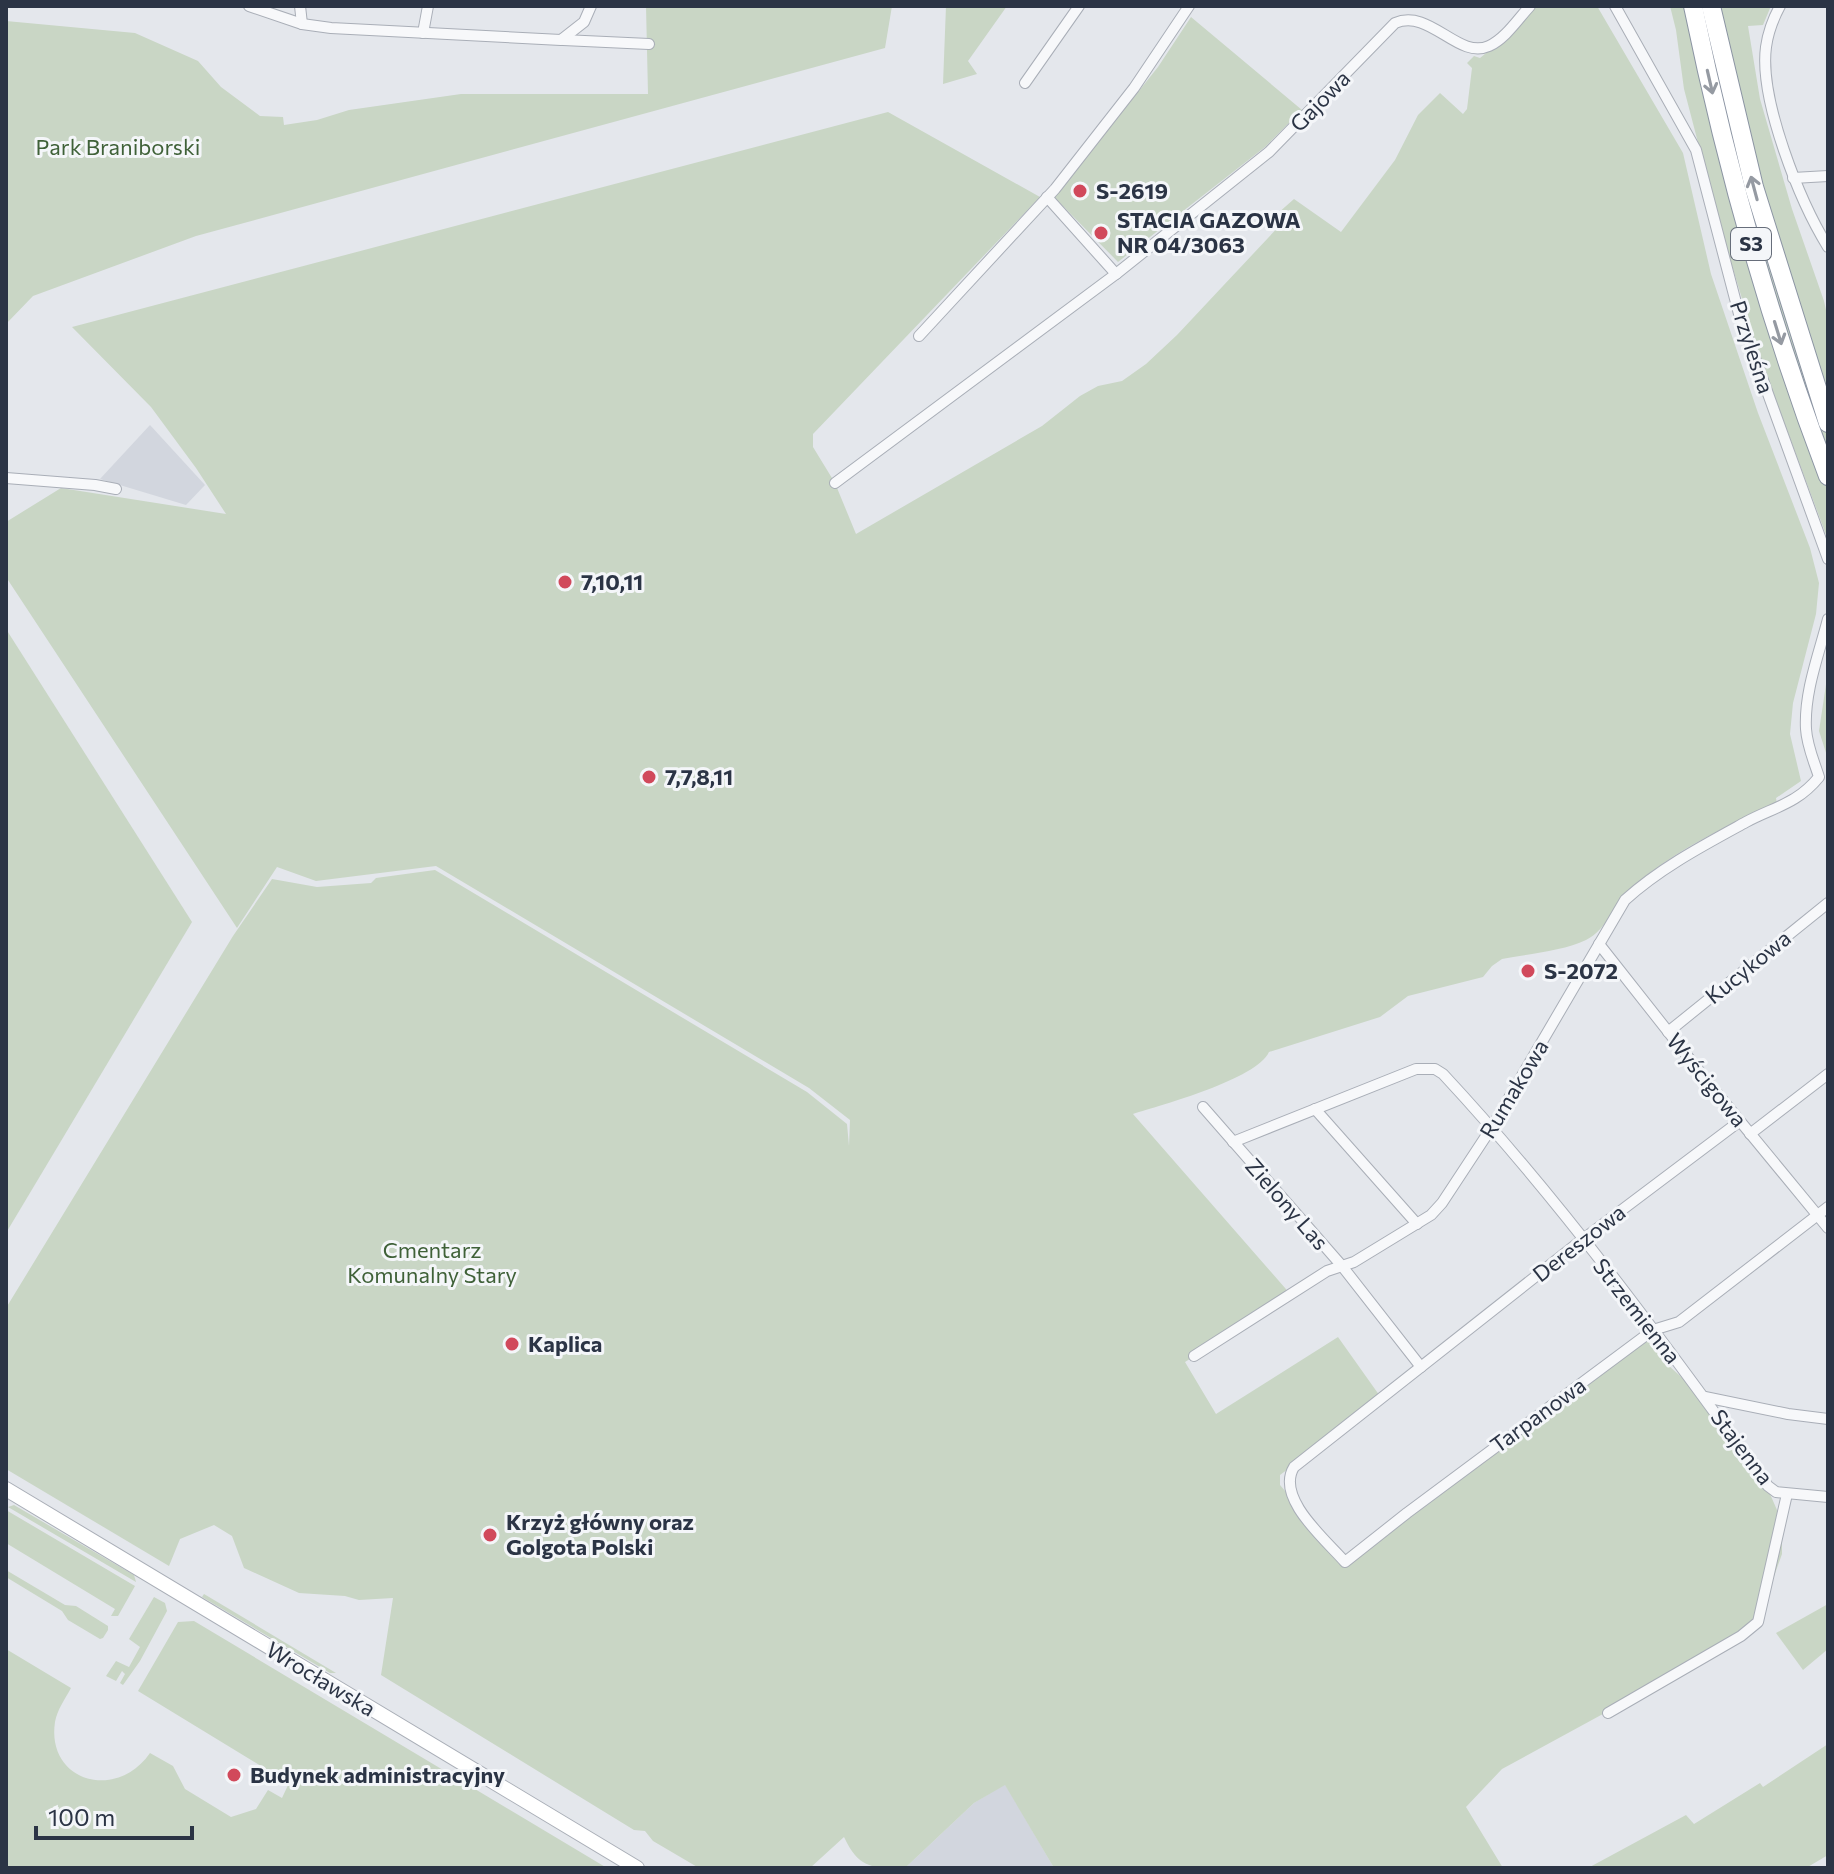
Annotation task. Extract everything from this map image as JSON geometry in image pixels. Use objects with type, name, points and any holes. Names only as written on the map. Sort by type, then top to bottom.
[{"type":"highway","name":"S3","points":[[1693,6],[1721,131],[1753,252],[1784,353],[1828,476]]},
{"type":"highway","name":"S3","points":[[1711,6],[1754,187],[1828,423]]},
{"type":"main road","name":"Wrocławska","points":[[6,1489],[637,1868]]},
{"type":"street","points":[[249,6],[302,24],[649,44]]},
{"type":"street","points":[[300,6],[302,24]]},
{"type":"street","points":[[423,33],[428,6]]},
{"type":"street","points":[[561,40],[584,22],[591,6]]},
{"type":"street","points":[[1025,83],[1079,6]]},
{"type":"street","points":[[919,336],[1047,197],[1134,88],[1189,6]]},
{"type":"street","name":"Gajowa","points":[[835,483],[1116,274],[1269,152],[1395,23],[1406,19],[1416,20],[1467,46],[1481,49],[1494,44],[1530,6]]},
{"type":"street","name":"Przyleśna","points":[[1615,6],[1696,150],[1739,314],[1828,559]]},
{"type":"street","points":[[1780,6],[1768,36],[1765,65],[1770,94],[1793,178],[1828,247]]},
{"type":"street","points":[[1793,178],[1828,176]]},
{"type":"street","points":[[1047,197],[1116,274]]},
{"type":"street","points":[[6,478],[116,489]]},
{"type":"street","name":"Rumakowa","points":[[1194,1356],[1327,1271],[1354,1262],[1417,1224],[1442,1203],[1492,1127],[1625,900],[1643,884],[1749,820],[1804,794],[1819,777],[1808,741],[1806,714],[1828,619]]},
{"type":"street","name":"Kucykowa","points":[[1668,1032],[1828,903]]},
{"type":"street","name":"Wyścigowa","points":[[1599,944],[1828,1228]]},
{"type":"street","name":"Zielony Las","points":[[1233,1142],[1426,1067],[1443,1074],[1492,1127]]},
{"type":"street","points":[[1750,1134],[1828,1074]]},
{"type":"street","name":"Zielony Las","points":[[1203,1107],[1342,1266]]},
{"type":"street","points":[[1315,1109],[1417,1224]]},
{"type":"street","name":"Dereszowa","points":[[1294,1467],[1582,1240],[1740,1121]]},
{"type":"street","name":"Strzemienna","points":[[1492,1127],[1705,1397]]},
{"type":"street","name":"Tarpanowa","points":[[1294,1467],[1288,1483],[1290,1493],[1303,1514],[1345,1562],[1418,1504],[1653,1330],[1679,1322],[1828,1207]]},
{"type":"street","points":[[1342,1266],[1421,1367]]},
{"type":"street","points":[[1705,1397],[1828,1419]]},
{"type":"street","name":"Stajenna","points":[[1705,1397],[1768,1486],[1776,1492],[1828,1497]]},
{"type":"street","points":[[1608,1713],[1741,1636],[1758,1622],[1787,1494]]},
{"type":"shaded area","points":[[150,425],[205,485],[186,505],[100,479]]},
{"type":"shaded area","points":[[1005,1784],[1054,1868],[905,1868],[974,1803]]},
{"type":"green space","name":"Park Braniborski","points":[[646,6],[892,6],[885,48],[196,236],[33,296],[6,324],[6,21],[135,33],[198,61],[221,87],[260,116],[283,117],[284,125],[317,120],[349,110],[461,94],[648,94]]},
{"type":"green space","points":[[946,6],[1007,6],[968,61],[977,74],[943,84]]},
{"type":"green space","name":"Cmentarz Komunalny Stary","points":[[1536,6],[1597,6],[1683,153],[1711,274],[1758,413],[1810,548],[1819,583],[1816,614],[1793,703],[1790,734],[1801,781],[1776,798],[1777,804],[1702,839],[1650,873],[1628,892],[1600,929],[1586,940],[1556,950],[1502,959],[1483,977],[1408,996],[1380,1017],[1269,1052],[1247,1072],[1228,1081],[1133,1114],[1292,1296],[1185,1362],[1216,1414],[1338,1337],[1382,1399],[1280,1475],[1280,1485],[1345,1561],[1654,1335],[1669,1366],[1687,1382],[1737,1447],[1757,1481],[1770,1494],[1777,1510],[1782,1530],[1782,1554],[1761,1613],[1746,1636],[1502,1769],[1466,1807],[1503,1868],[1054,1868],[1005,1785],[974,1803],[905,1868],[875,1867],[861,1861],[844,1837],[810,1868],[699,1868],[653,1841],[645,1831],[634,1830],[381,1675],[393,1598],[359,1600],[299,1593],[244,1568],[232,1536],[214,1525],[180,1539],[169,1566],[6,1469],[6,1308],[233,936],[272,879],[317,887],[371,883],[376,878],[435,870],[807,1092],[847,1124],[849,1146],[850,1120],[809,1088],[436,866],[316,881],[277,867],[237,928],[6,577],[6,522],[61,488],[226,514],[151,407],[72,327],[888,112],[1040,197],[813,434],[813,447],[835,483],[856,534],[1042,426],[1080,396],[1098,386],[1122,381],[1146,364],[1283,222],[1277,214],[1294,199],[1341,232],[1395,160],[1418,115],[1440,93],[1463,114],[1467,109],[1472,68],[1467,63],[1474,56],[1480,58],[1502,40]]},
{"type":"green space","points":[[1670,6],[1771,6],[1763,25],[1748,26],[1760,99],[1828,319],[1828,540],[1759,355],[1718,219],[1684,89]]},
{"type":"green space","points":[[1191,17],[1302,110],[1265,147],[1118,262],[1054,197],[1158,67]]},
{"type":"green space","points":[[6,629],[192,922],[6,1233]]},
{"type":"green space","points":[[1828,671],[1828,759],[1819,731]]},
{"type":"green space","points":[[14,1505],[134,1575],[136,1582],[8,1507]]},
{"type":"green space","points":[[6,1510],[135,1586],[118,1616],[111,1616],[115,1609],[6,1543]]},
{"type":"green space","points":[[6,1570],[108,1626],[103,1638],[68,1620],[62,1611],[6,1577]]},
{"type":"green space","points":[[204,1594],[336,1673],[330,1673],[202,1597]]},
{"type":"green space","points":[[154,1597],[165,1603],[167,1611],[123,1685],[120,1683],[125,1674],[122,1671],[116,1681],[106,1676],[116,1661],[129,1667],[140,1647],[129,1639]]},
{"type":"green space","points":[[1828,1604],[1828,1649],[1803,1670],[1776,1633]]},
{"type":"green space","points":[[194,1621],[607,1868],[6,1868],[6,1649],[71,1688],[56,1718],[55,1742],[61,1759],[72,1771],[86,1778],[103,1780],[120,1777],[136,1768],[150,1753],[173,1766],[185,1789],[231,1817],[256,1809],[268,1790],[282,1798],[289,1783],[138,1691],[178,1622]]},
{"type":"green space","points":[[1828,1744],[1828,1855],[1806,1868],[1588,1868],[1686,1815],[1694,1824],[1760,1783],[1763,1787]]},
{"type":"place","name":"S-2619","points":[[1080,191]]},
{"type":"place","name":"STACIA GAZOWA NR 04/3063","points":[[1101,233]]},
{"type":"place","name":"7,10,11","points":[[565,582]]},
{"type":"place","name":"7,7,8,11","points":[[649,777]]},
{"type":"place","name":"S-2072","points":[[1528,971]]},
{"type":"place","name":"Kaplica","points":[[512,1344]]},
{"type":"place","name":"Krzyż główny oraz Golgota Polski","points":[[490,1535]]},
{"type":"place","name":"Budynek administracyjny","points":[[234,1775]]}]
